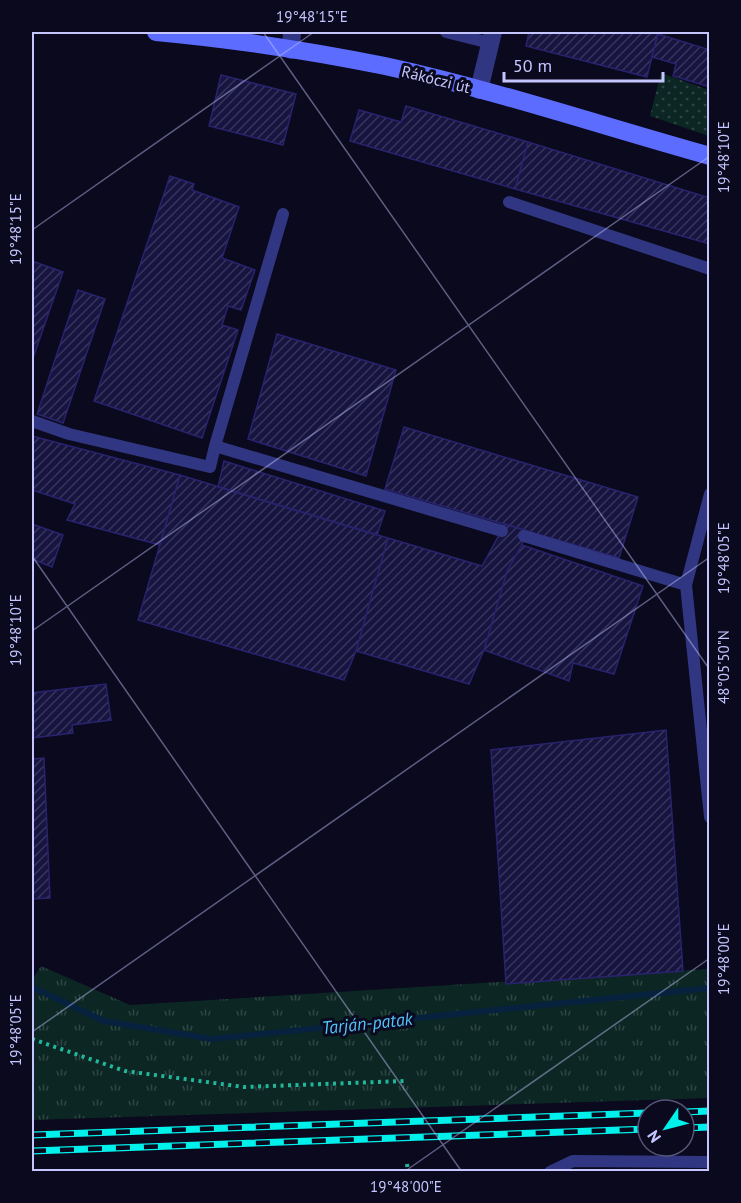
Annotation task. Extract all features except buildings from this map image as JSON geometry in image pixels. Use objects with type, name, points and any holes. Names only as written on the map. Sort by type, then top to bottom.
[{"type":"main road","name":"Rákóczi út","points":[[156,32],[291,50],[386,66],[710,156]]},
{"type":"street","points":[[291,50],[292,32]]},
{"type":"street","points":[[479,90],[491,37]]},
{"type":"lane","points":[[446,32],[491,37]]},
{"type":"lane","points":[[509,202],[710,269]]},
{"type":"lane","points":[[32,421],[69,434],[210,467],[283,214]]},
{"type":"lane","points":[[215,446],[502,531]]},
{"type":"lane","points":[[710,495],[686,585],[705,718],[710,817]]},
{"type":"lane","points":[[524,536],[686,585]]},
{"type":"lane","points":[[550,1172],[573,1161],[708,1162]]},
{"type":"path","points":[[32,1040],[125,1071],[244,1086],[404,1082]]},
{"type":"path","points":[[407,1164],[408,1172]]},
{"type":"green space","points":[[661,73],[709,90],[709,136],[650,116]]},
{"type":"green space","points":[[41,966],[130,1005],[709,969],[709,1098],[636,1098],[636,1100],[32,1120],[32,980]]},
{"type":"waterway","name":"Tarján-patak","points":[[32,987],[104,1021],[212,1039],[710,988]]},
{"type":"railway","points":[[696,1112],[710,1111]]},
{"type":"railway","points":[[32,1135],[636,1113]]},
{"type":"railway","points":[[696,1128],[710,1127]]},
{"type":"railway","points":[[32,1151],[636,1129]]}]
